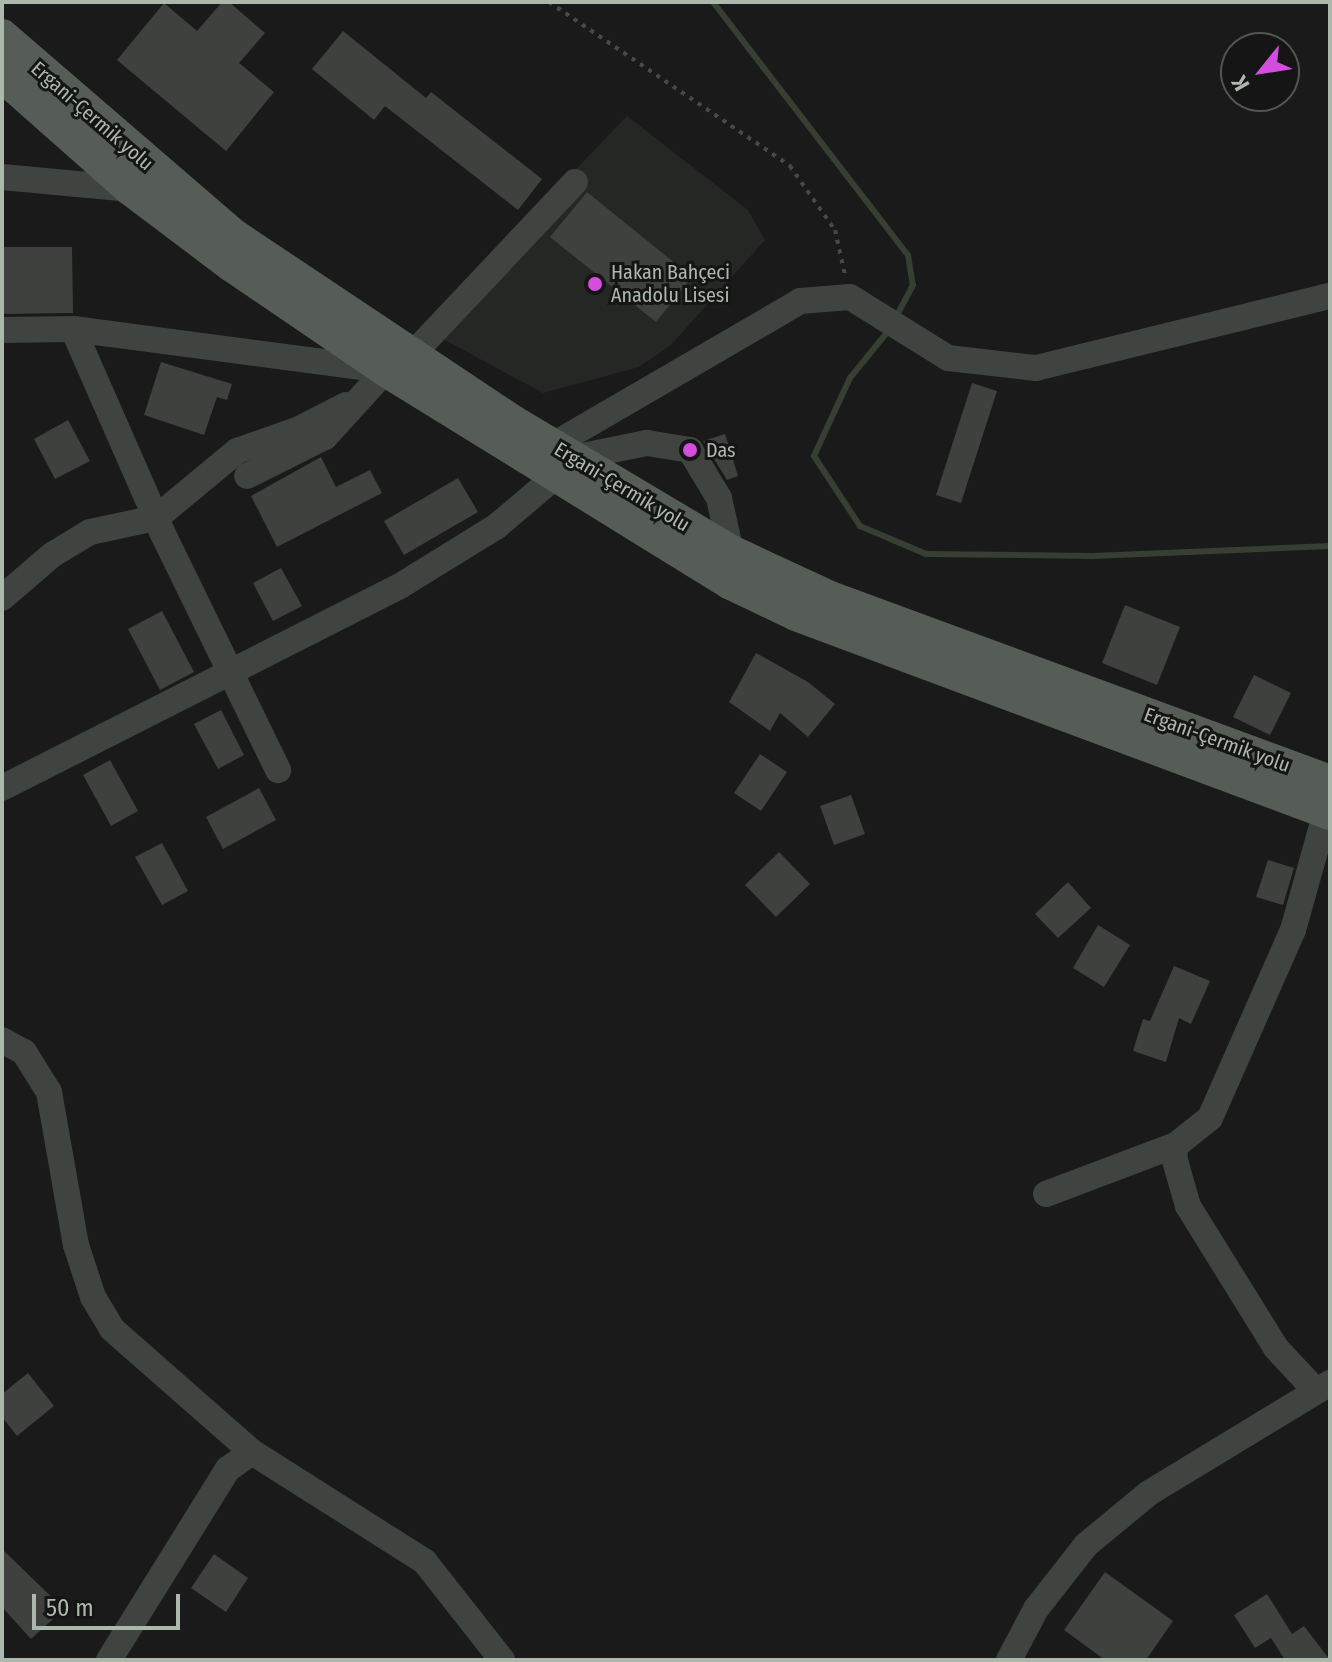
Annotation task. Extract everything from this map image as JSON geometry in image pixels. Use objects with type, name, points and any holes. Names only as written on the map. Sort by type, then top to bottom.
[{"type":"main road","name":"Ergani-Çermik yolu","points":[[2,36],[234,236],[398,363]]},
{"type":"main road","name":"Ergani-Çermik yolu","points":[[2,75],[131,189],[398,363],[560,460],[731,552],[830,598],[1329,802]]},
{"type":"main road","name":"Ergani-Çermik yolu","points":[[560,460],[762,599],[1329,802]]},
{"type":"street","points":[[2,177],[131,189]]},
{"type":"street","points":[[247,476],[325,437],[575,182]]},
{"type":"street","points":[[2,788],[400,586],[497,526],[560,460],[800,301],[850,297],[948,358],[1036,368],[1330,296]]},
{"type":"street","points":[[2,330],[73,329],[398,363]]},
{"type":"street","points":[[73,329],[156,518],[278,770]]},
{"type":"street","points":[[2,598],[52,555],[90,532],[156,518],[237,451],[297,430],[345,405],[357,407]]},
{"type":"street","points":[[560,460],[647,443],[690,450],[719,498],[731,552]]},
{"type":"street","points":[[1046,1194],[1176,1145],[1210,1118],[1293,930],[1329,802]]},
{"type":"street","points":[[2,1040],[24,1052],[49,1092],[76,1245],[93,1297],[112,1329],[252,1452],[425,1562],[502,1660]]},
{"type":"street","points":[[1009,1660],[1036,1609],[1086,1545],[1149,1493],[1323,1387],[1276,1348],[1188,1206],[1174,1157],[1176,1145]]},
{"type":"street","points":[[109,1660],[228,1469],[252,1452]]},
{"type":"path","points":[[549,2],[790,166],[835,230],[850,297]]},
{"type":"shaded area","name":"Hakan Bahçeci Anadolu Lisesi","points":[[627,116],[748,210],[765,240],[670,346],[639,367],[543,393],[423,328]]},
{"type":"building","points":[[222,2],[229,2],[265,33],[239,63],[274,92],[226,151],[117,60],[164,3],[197,31]]},
{"type":"building","points":[[343,31],[426,98],[431,92],[542,179],[518,210],[385,106],[374,120],[312,69]]},
{"type":"building","points":[[587,192],[692,277],[656,322],[550,237]]},
{"type":"building","points":[[2,247],[72,247],[73,313],[2,314]]},
{"type":"building","points":[[161,362],[232,384],[227,400],[217,397],[204,435],[144,415]]},
{"type":"building","points":[[972,383],[997,391],[961,503],[936,495]]},
{"type":"building","points":[[68,420],[90,461],[55,479],[34,439]]},
{"type":"building","points":[[725,434],[738,476],[727,480],[703,441]]},
{"type":"building","points":[[321,457],[336,487],[370,470],[382,493],[277,547],[251,496]]},
{"type":"building","points":[[458,478],[478,512],[404,555],[384,521]]},
{"type":"building","points":[[281,568],[302,606],[273,621],[253,583]]},
{"type":"building","points":[[1125,605],[1180,627],[1157,685],[1102,663]]},
{"type":"building","points":[[162,611],[194,672],[160,690],[128,629]]},
{"type":"building","points":[[756,653],[808,682],[835,704],[808,737],[780,713],[770,731],[729,702]]},
{"type":"building","points":[[1254,675],[1291,693],[1270,735],[1233,717]]},
{"type":"building","points":[[221,710],[244,755],[218,769],[194,724]]},
{"type":"building","points":[[760,754],[787,772],[761,811],[734,793]]},
{"type":"building","points":[[110,760],[138,811],[111,826],[83,775]]},
{"type":"building","points":[[259,788],[276,820],[223,849],[206,817]]},
{"type":"building","points":[[851,795],[865,834],[834,845],[820,806]]},
{"type":"building","points":[[162,843],[188,891],[162,905],[135,857]]},
{"type":"building","points":[[779,852],[810,884],[776,917],[745,885]]},
{"type":"building","points":[[1268,860],[1294,868],[1283,905],[1256,897]]},
{"type":"building","points":[[1068,882],[1091,908],[1058,938],[1035,914]]},
{"type":"building","points":[[1098,925],[1130,945],[1104,987],[1073,968]]},
{"type":"building","points":[[1174,966],[1210,981],[1191,1024],[1179,1018],[1166,1062],[1133,1051],[1143,1019],[1150,1021]]},
{"type":"building","points":[[28,1373],[54,1406],[17,1436],[2,1417],[2,1394]]},
{"type":"building","points":[[2,1549],[64,1609],[31,1639],[2,1607]]},
{"type":"building","points":[[214,1554],[248,1578],[226,1612],[191,1588]]},
{"type":"building","points":[[1105,1572],[1173,1621],[1146,1660],[1105,1660],[1064,1630]]},
{"type":"building","points":[[1267,1594],[1292,1634],[1304,1626],[1330,1660],[1285,1660],[1271,1638],[1255,1648],[1234,1615]]},
{"type":"waterway","points":[[713,2],[908,255],[913,285],[896,317]]},
{"type":"waterway","points":[[889,330],[850,378],[814,456],[860,526],[926,554],[1093,556],[1330,546]]},
{"type":"place","name":"Hakan Bahçeci Anadolu Lisesi","points":[[595,284]]},
{"type":"place","name":"Das","points":[[690,450]]}]
